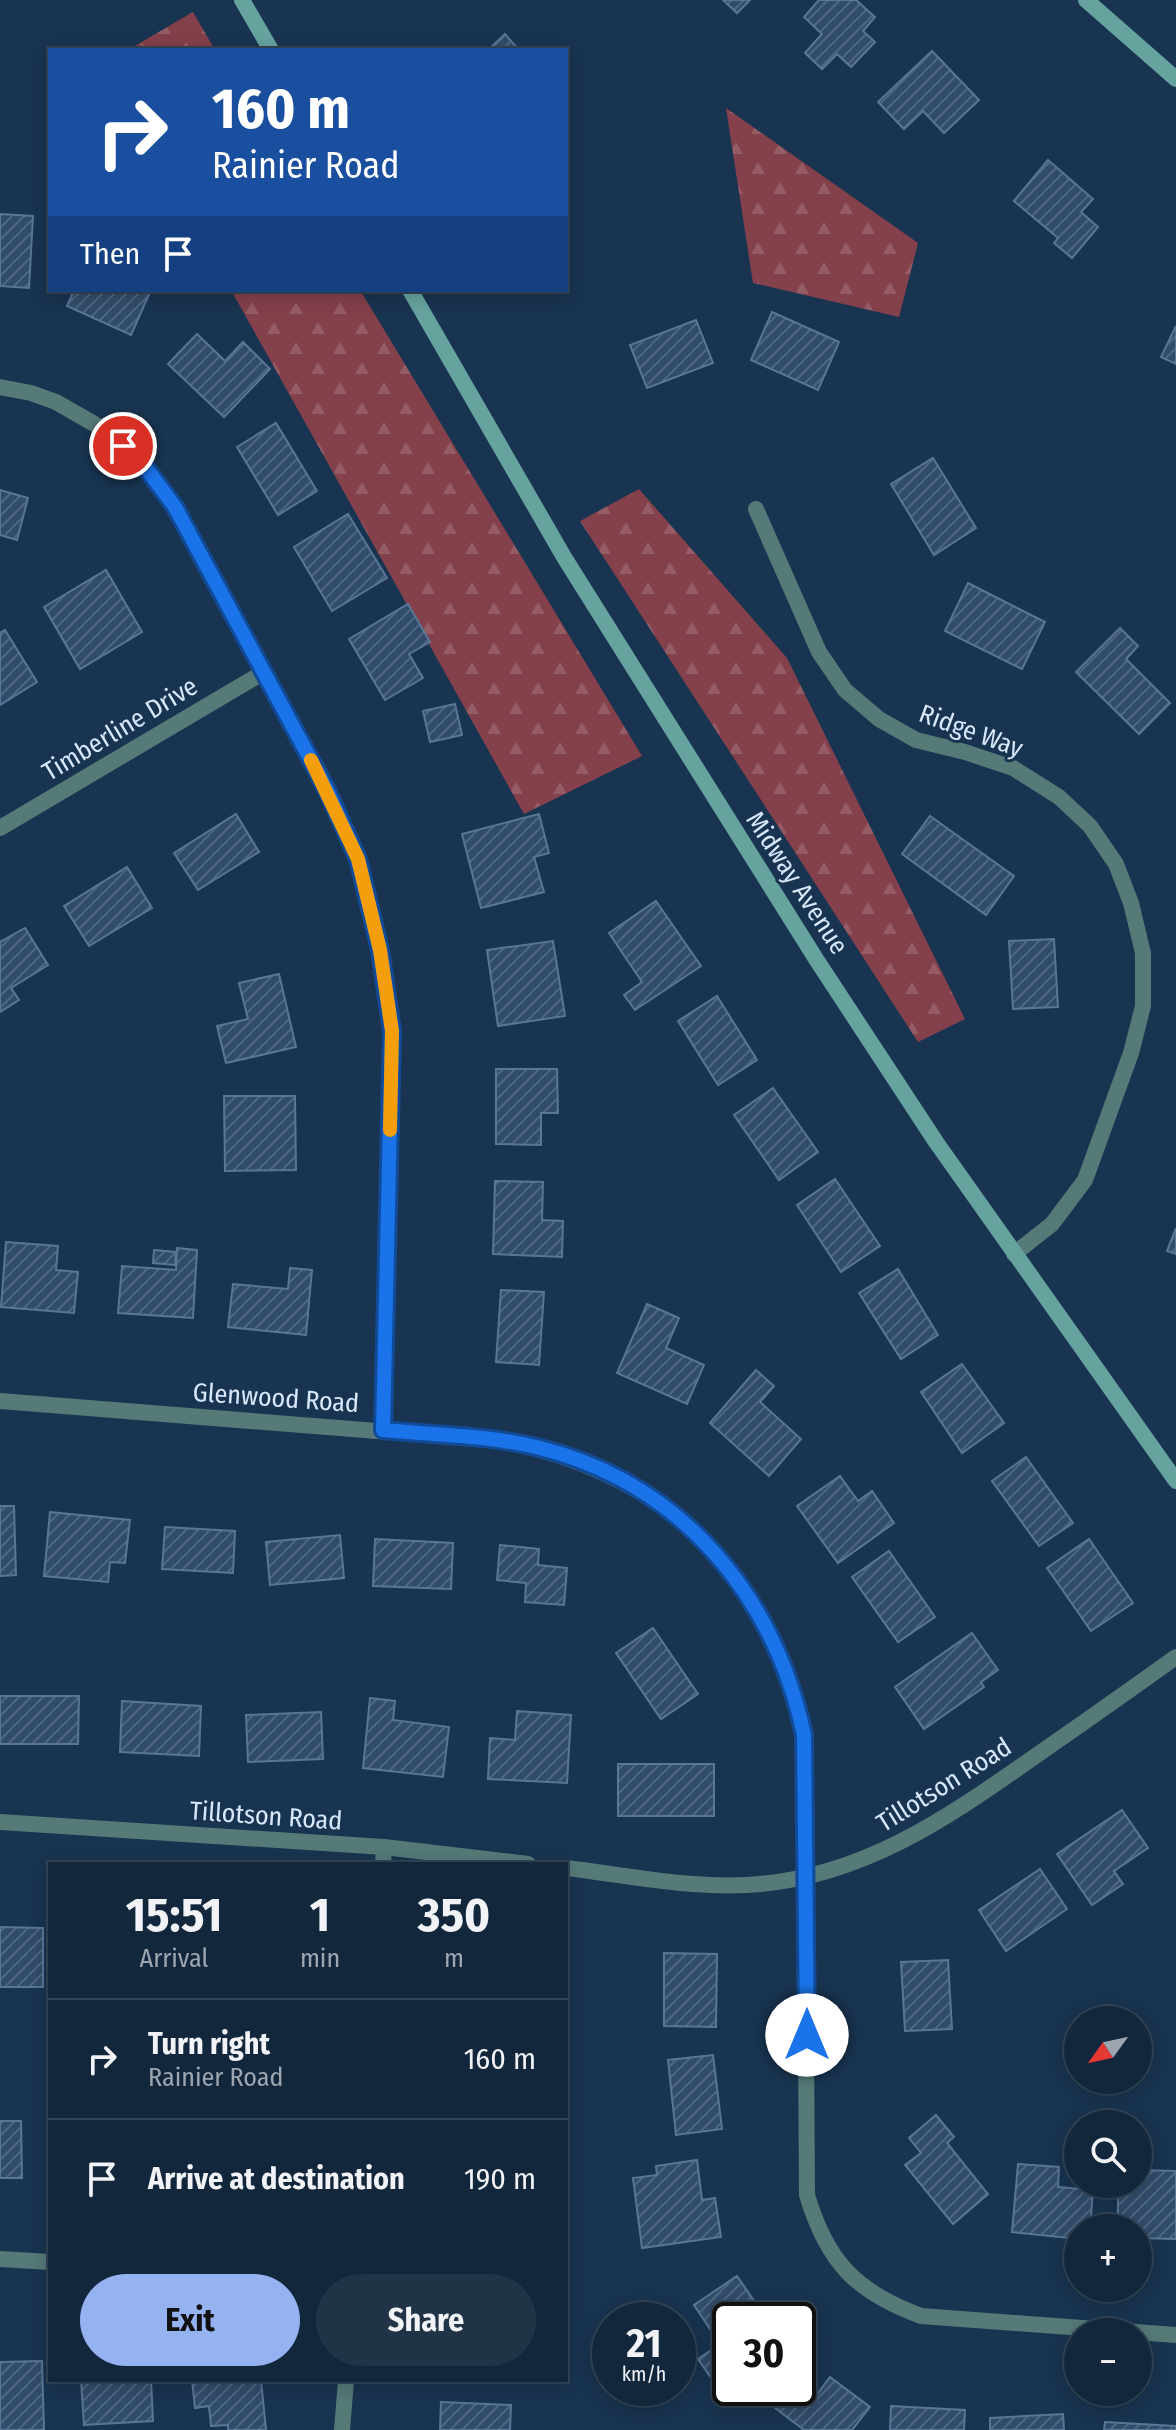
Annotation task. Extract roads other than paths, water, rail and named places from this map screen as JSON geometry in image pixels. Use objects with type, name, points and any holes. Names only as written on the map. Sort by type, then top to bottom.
[{"type":"main road","points":[[242,0],[270,48]]},
{"type":"main road","points":[[1086,0],[1176,79]]},
{"type":"main road","name":"Midway Avenue","points":[[411,292],[564,557],[825,972],[936,1142],[1176,1481]]},
{"type":"street","points":[[0,387],[56,402],[103,429],[143,464],[175,507],[327,790],[358,859],[380,950],[392,1031],[383,1430]]},
{"type":"street","name":"Ridge Way","points":[[756,509],[819,652],[845,690],[879,719],[916,740],[1013,768],[1059,797],[1090,826],[1116,864],[1131,903],[1143,953],[1143,1006],[1131,1053],[1085,1180],[1052,1224],[1014,1254]]},
{"type":"street","name":"Timberline Drive","points":[[0,828],[264,672]]},
{"type":"street","name":"Glenwood Road","points":[[0,1401],[503,1441],[575,1459],[642,1492],[701,1539],[727,1566],[762,1618],[784,1663],[796,1698],[804,1735],[807,2195],[817,2226],[836,2257],[858,2283],[888,2304],[921,2316],[1176,2335]]},
{"type":"street","name":"Tillotson Road","points":[[568,1868],[710,1886],[751,1885],[807,1875],[871,1856],[911,1839],[955,1813],[1176,1657]]},
{"type":"street","name":"Tillotson Road","points":[[0,1822],[383,1856],[492,1862]]},
{"type":"street","points":[[0,2259],[48,2262]]},
{"type":"street","points":[[342,2430],[346,2382]]}]
